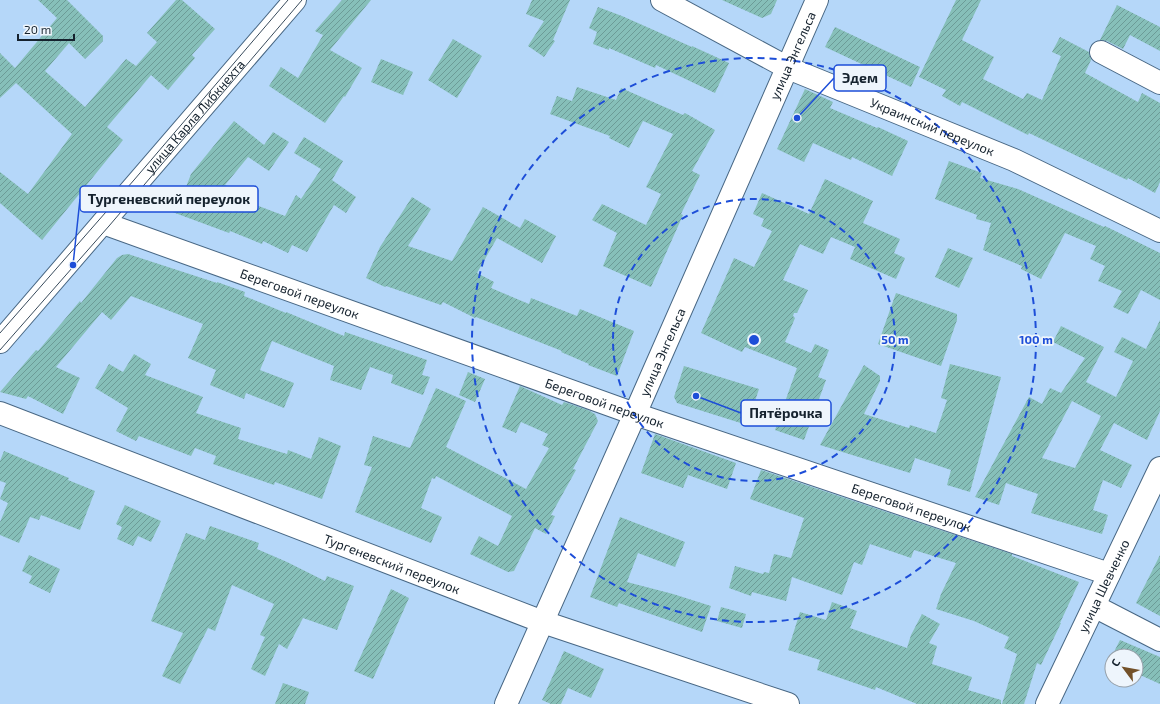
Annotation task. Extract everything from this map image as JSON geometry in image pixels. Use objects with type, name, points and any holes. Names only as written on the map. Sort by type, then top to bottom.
[{"type":"street","name":"улица Карла Либкнехта","points":[[0,342],[295,0]]},
{"type":"street","name":"Украинский переулок","points":[[662,0],[788,68],[1014,160],[1160,232]]},
{"type":"street","name":"улица Энгельса","points":[[506,704],[817,0]]},
{"type":"street","points":[[1101,52],[1160,83]]},
{"type":"street","name":"Береговой переулок","points":[[103,223],[635,414],[1109,574]]},
{"type":"street","name":"Тургеневский переулок","points":[[0,413],[543,622],[788,704]]},
{"type":"street","name":"улица Шевченко","points":[[1047,704],[1160,468]]},
{"type":"street","points":[[1094,606],[1160,640]]},
{"type":"building","points":[[38,0],[67,0],[103,36],[103,41],[85,59],[69,43],[45,71],[85,107],[126,59],[136,66],[157,42],[147,33],[176,0],[182,0],[215,29],[192,55],[195,58],[168,90],[151,75],[107,127],[123,140],[42,240],[0,203],[0,172],[28,194],[72,134],[16,83],[0,98],[0,53],[15,68],[57,18]]},
{"type":"building","points":[[342,0],[371,0],[330,50],[362,68],[345,97],[344,96],[325,123],[269,86],[281,67],[298,78],[323,35],[315,31]]},
{"type":"building","points":[[532,0],[570,0],[553,40],[555,41],[544,57],[528,46],[544,21],[526,14]]},
{"type":"building","points":[[722,0],[777,0],[771,14],[762,18]]},
{"type":"building","points":[[956,0],[981,0],[962,40],[994,57],[983,79],[1023,99],[1027,93],[1042,100],[1061,56],[1052,52],[1060,37],[1089,52],[1091,60],[1085,73],[1138,102],[1142,93],[1160,103],[1160,182],[1155,193],[1128,178],[1127,180],[1029,133],[1028,135],[962,102],[960,106],[942,96],[946,90],[919,77]]},
{"type":"building","points":[[1117,5],[1160,27],[1160,51],[1130,35],[1123,49],[1107,41],[1100,40]]},
{"type":"building","points":[[598,7],[729,63],[715,93],[656,65],[655,68],[609,48],[609,50],[593,44],[597,32],[589,28]]},
{"type":"building","points":[[835,27],[920,67],[911,87],[825,47]]},
{"type":"building","points":[[453,39],[482,56],[457,98],[428,80]]},
{"type":"building","points":[[381,59],[413,72],[403,95],[371,82]]},
{"type":"building","points":[[577,87],[616,100],[621,88],[683,115],[685,113],[715,130],[692,171],[700,175],[681,214],[683,215],[651,287],[603,266],[617,233],[592,220],[602,204],[646,225],[661,194],[646,187],[673,134],[643,121],[629,148],[609,138],[610,136],[550,114],[557,96],[572,101]]},
{"type":"building","points":[[805,89],[833,102],[830,108],[877,128],[878,127],[908,141],[892,176],[852,157],[851,160],[813,143],[804,162],[777,149]]},
{"type":"building","points":[[234,121],[264,145],[273,132],[289,142],[269,171],[248,157],[225,185],[246,194],[243,200],[285,216],[296,195],[301,199],[321,169],[294,153],[304,137],[343,161],[332,180],[356,197],[346,213],[334,205],[307,252],[292,245],[288,253],[263,241],[262,244],[230,231],[229,233],[167,210],[172,197],[181,200],[191,174]]},
{"type":"building","points":[[949,161],[982,173],[980,178],[1018,189],[1104,227],[1105,226],[1160,253],[1160,300],[1141,290],[1128,314],[1113,307],[1122,291],[1098,281],[1105,266],[1090,259],[1096,246],[1065,233],[1041,279],[1021,269],[1022,266],[983,250],[991,223],[976,219],[977,215],[935,199]]},
{"type":"building","points":[[825,179],[873,201],[863,223],[900,239],[894,253],[905,258],[896,279],[850,259],[855,247],[831,237],[823,254],[800,244],[783,280],[808,290],[797,313],[794,313],[793,316],[795,318],[785,342],[811,353],[815,344],[829,350],[818,377],[826,380],[804,440],[775,430],[797,368],[745,347],[742,352],[701,333],[734,258],[754,267],[772,231],[761,226],[764,219],[753,214],[762,193],[809,214]]},
{"type":"building","points":[[412,197],[431,209],[408,246],[452,261],[483,207],[520,228],[525,219],[556,236],[542,263],[497,238],[477,273],[494,282],[491,288],[529,304],[531,298],[577,316],[580,309],[634,331],[617,376],[588,365],[589,364],[561,352],[562,351],[476,317],[475,318],[443,302],[441,305],[386,286],[385,287],[366,278],[380,247]]},
{"type":"building","points":[[948,248],[973,258],[959,288],[935,277]]},
{"type":"building","points":[[128,254],[245,292],[244,296],[344,336],[345,332],[427,360],[422,375],[430,377],[423,395],[391,383],[393,375],[370,367],[361,390],[330,380],[334,366],[272,341],[260,370],[294,383],[284,408],[246,393],[244,399],[210,385],[216,370],[188,358],[203,324],[131,296],[111,320],[102,312],[56,367],[80,378],[63,414],[28,396],[26,399],[0,392],[36,350],[38,351],[80,301],[81,303],[117,258]]},
{"type":"building","points":[[896,293],[957,314],[957,320],[941,366],[878,344]]},
{"type":"building","points":[[1160,320],[1160,411],[1147,440],[1114,423],[1100,450],[1132,465],[1121,488],[1103,480],[1093,510],[1108,515],[1102,534],[1031,513],[1038,494],[1006,483],[999,505],[975,497],[1029,397],[1042,404],[1050,388],[1061,393],[1085,358],[1053,342],[1061,326],[1104,347],[1086,382],[1116,397],[1133,361],[1114,352],[1122,337],[1146,349]],"holes":[[[1072,401],[1101,416],[1075,468],[1042,458]]]},
{"type":"building","points":[[134,354],[151,364],[145,375],[203,397],[196,413],[241,428],[238,439],[287,454],[288,450],[311,459],[319,437],[341,446],[322,499],[275,482],[274,485],[213,464],[216,456],[195,448],[191,456],[139,436],[136,441],[116,431],[128,408],[95,388],[109,364],[123,372]]},
{"type":"building","points":[[950,364],[1001,377],[970,492],[947,485],[951,470],[915,458],[910,473],[820,445],[864,365],[880,376],[880,381],[864,414],[909,428],[910,425],[936,433],[947,400],[941,398]]},
{"type":"building","points":[[684,366],[759,389],[747,425],[677,403],[674,397]]},
{"type":"building","points":[[468,372],[485,379],[475,402],[459,395]]},
{"type":"building","points":[[520,386],[562,405],[564,402],[588,410],[595,414],[598,421],[573,469],[576,470],[551,515],[555,516],[546,534],[535,528],[514,571],[508,572],[470,554],[479,536],[498,546],[512,516],[436,476],[435,479],[432,478],[421,508],[442,517],[431,543],[355,512],[372,467],[364,465],[373,436],[410,448],[436,388],[466,401],[446,447],[526,489],[549,448],[542,445],[548,434],[521,422],[516,433],[502,427]]},
{"type":"building","points":[[655,434],[736,463],[727,489],[688,475],[683,488],[641,473]]},
{"type":"building","points":[[4,451],[69,478],[68,480],[95,491],[80,530],[41,515],[39,520],[30,517],[19,543],[0,535],[0,522],[8,503],[0,499],[6,483],[0,481],[0,461]]},
{"type":"building","points":[[761,470],[1012,554],[1012,556],[1079,582],[1041,665],[1037,663],[1024,704],[1002,704],[1017,654],[1004,648],[1009,637],[974,621],[936,609],[941,594],[956,563],[914,550],[911,558],[870,544],[862,565],[854,562],[842,595],[792,577],[786,601],[752,592],[751,596],[729,588],[735,566],[763,574],[764,572],[769,573],[774,554],[791,558],[804,518],[750,499]]},
{"type":"building","points":[[125,505],[161,521],[151,542],[138,536],[133,546],[117,539],[122,527],[116,524]]},
{"type":"building","points":[[620,517],[685,542],[675,567],[638,553],[627,582],[711,606],[702,632],[619,603],[617,607],[590,597]]},
{"type":"building","points":[[210,526],[259,543],[257,549],[325,581],[327,576],[354,586],[337,630],[303,618],[287,649],[279,644],[265,676],[251,669],[265,637],[260,635],[274,604],[232,585],[215,631],[208,628],[180,684],[162,676],[183,633],[151,621],[186,533],[205,540]]},
{"type":"building","points":[[29,555],[60,569],[50,593],[29,583],[32,576],[22,571]]},
{"type":"building","points":[[1160,555],[1160,616],[1136,603]]},
{"type":"building","points":[[391,589],[409,598],[373,679],[354,671]]},
{"type":"building","points":[[832,602],[857,611],[850,628],[907,648],[911,635],[922,614],[940,624],[929,643],[937,646],[932,664],[972,677],[968,690],[1001,700],[1001,704],[917,704],[876,687],[875,690],[817,670],[820,660],[788,650],[800,612],[826,620]]},
{"type":"building","points":[[721,607],[746,614],[742,628],[717,621]]},
{"type":"building","points":[[1120,640],[1139,648],[1116,648]]},
{"type":"building","points":[[1144,650],[1160,657],[1160,684],[1144,677]]},
{"type":"building","points":[[564,651],[604,669],[591,698],[568,688],[561,704],[551,704],[542,700]]},
{"type":"building","points":[[283,683],[309,692],[305,704],[275,704]]},
{"type":"tram line","points":[[0,333],[134,180],[288,0]]},
{"type":"tram line","points":[[0,350],[109,226],[302,0]]},
{"type":"place","name":"Эдем","points":[[797,118]]},
{"type":"place","name":"Тургеневский переулок","points":[[73,265]]},
{"type":"place","name":"Пятёрочка","points":[[696,396]]}]
